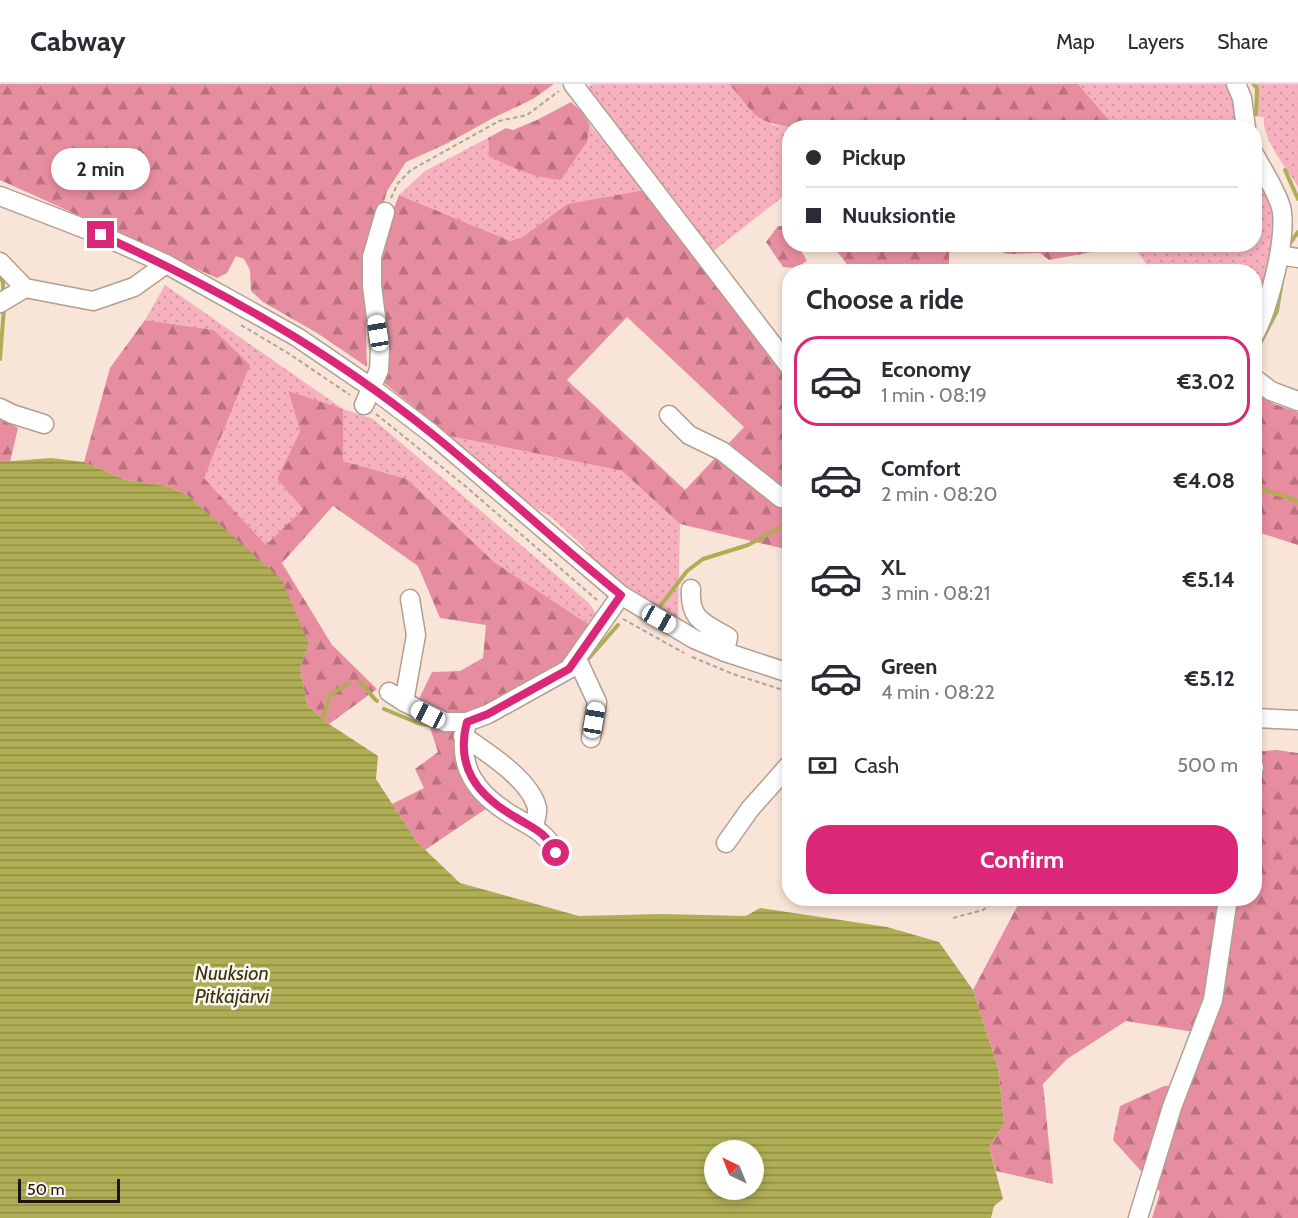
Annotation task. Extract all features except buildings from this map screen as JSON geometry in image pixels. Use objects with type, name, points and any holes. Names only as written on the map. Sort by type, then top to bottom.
[{"type":"street","points":[[1236,84],[1242,98],[1245,120]]},
{"type":"street","points":[[567,87],[782,357]]},
{"type":"street","points":[[1262,169],[1281,205],[1282,226],[1279,255],[1262,318]]},
{"type":"street","points":[[0,196],[101,235],[166,264],[297,337],[368,397],[431,433],[621,595],[685,634],[725,652],[782,671]]},
{"type":"street","points":[[368,397],[380,370],[380,348],[372,286],[372,257],[386,212]]},
{"type":"street","points":[[1279,255],[1298,258]]},
{"type":"street","points":[[0,262],[25,288],[93,302],[134,287],[166,264]]},
{"type":"street","points":[[0,303],[25,288]]},
{"type":"street","points":[[1262,384],[1271,391],[1298,401]]},
{"type":"street","points":[[0,408],[44,424]]},
{"type":"street","points":[[669,415],[689,435],[722,451],[782,498]]},
{"type":"street","points":[[691,589],[690,600],[693,613],[728,637],[725,652]]},
{"type":"street","points":[[465,729],[569,669],[621,595]]},
{"type":"street","points":[[410,598],[416,635],[397,697],[445,722],[465,729],[501,762],[530,793],[537,808],[534,826]]},
{"type":"street","points":[[578,658],[597,702],[591,738]]},
{"type":"street","points":[[1262,718],[1298,720]]},
{"type":"street","points":[[465,729],[463,756],[473,782],[493,804],[517,819],[534,826],[552,844],[556,853]]},
{"type":"street","points":[[726,843],[750,809],[782,773]]},
{"type":"street","points":[[1138,1218],[1172,1107],[1213,1000],[1227,906]]},
{"type":"path","points":[[386,212],[398,183],[411,170],[499,121],[527,115],[567,87]]},
{"type":"path","points":[[237,323],[368,397],[464,485],[610,610],[660,641],[694,658],[733,674],[782,690]]},
{"type":"path","points":[[952,918],[983,910],[988,906]]},
{"type":"shaded area","points":[[729,84],[772,125],[782,126],[782,197],[711,253],[587,96],[590,85]]},
{"type":"shaded area","points":[[1078,84],[1229,84],[1239,120],[1109,120]]},
{"type":"shaded area","points":[[1250,84],[1298,84],[1298,187],[1266,134],[1264,117],[1254,116],[1257,91]]},
{"type":"shaded area","points":[[590,125],[644,190],[567,204],[524,236],[509,241],[399,195],[425,171],[488,138],[489,156],[561,180],[587,142]]},
{"type":"shaded area","points":[[1262,186],[1273,209],[1276,224],[1262,301],[1262,264],[1146,264],[1138,252],[1262,252]]},
{"type":"shaded area","points":[[165,285],[343,409],[373,419],[589,603],[597,615],[591,626],[494,562],[407,479],[343,461],[288,392],[300,431],[277,479],[303,509],[266,545],[204,478],[249,365],[214,330],[145,320]]},
{"type":"shaded area","points":[[450,436],[622,471],[680,524],[678,619],[614,579],[595,563],[583,546],[550,516],[510,488]]},
{"type":"green space","points":[[0,84],[554,84],[533,99],[406,162],[387,191],[364,271],[367,367],[317,333],[263,302],[251,291],[250,270],[244,259],[236,256],[227,273],[217,278],[0,180]]},
{"type":"green space","points":[[729,84],[1078,84],[1109,120],[782,120],[782,126],[767,122],[749,108]]},
{"type":"green space","points":[[571,102],[582,112],[590,125],[587,142],[561,180],[524,172],[489,156],[488,138],[506,128],[513,130],[537,120]]},
{"type":"green space","points":[[644,190],[782,369],[782,489],[729,443],[744,427],[627,317],[567,380],[685,490],[718,455],[776,507],[782,506],[782,548],[680,524],[622,471],[450,436],[383,382],[379,274],[381,242],[399,195],[510,241],[524,236],[567,204]]},
{"type":"green space","points":[[778,226],[782,226],[782,252],[802,252],[807,261],[802,264],[782,266],[766,242]]},
{"type":"green space","points":[[837,252],[949,252],[949,264],[847,264]]},
{"type":"green space","points":[[1002,252],[1092,252],[1049,260],[1040,253],[1007,254]]},
{"type":"green space","points":[[145,320],[214,330],[250,365],[204,478],[266,545],[303,509],[277,479],[300,431],[288,391],[343,409],[343,461],[407,479],[494,562],[591,626],[565,663],[463,736],[493,804],[425,850],[417,842],[392,804],[424,788],[415,769],[438,752],[420,697],[432,672],[460,671],[483,658],[486,625],[440,618],[418,566],[333,506],[282,563],[332,645],[377,689],[329,724],[307,705],[300,668],[309,644],[212,518],[187,495],[167,486],[126,480],[84,462],[110,368]]},
{"type":"green space","points":[[1262,397],[1274,404],[1298,412],[1298,545],[1262,534]]},
{"type":"green space","points":[[0,417],[18,428],[10,462],[0,462]]},
{"type":"green space","points":[[1276,750],[1298,753],[1298,1218],[1152,1218],[1160,1192],[1113,1140],[1120,1106],[1164,1086],[1180,1085],[1200,1033],[1126,1021],[1067,1059],[1043,1084],[1053,1184],[996,1171],[989,1147],[1004,1123],[998,1068],[973,990],[1017,906],[1262,906],[1262,751]]},
{"type":"water","name":"Nuuksion Pitkäjärvi","points":[[51,458],[84,462],[126,480],[167,486],[187,495],[282,580],[309,644],[300,668],[307,705],[329,724],[378,756],[376,779],[417,842],[460,883],[579,916],[661,914],[746,916],[760,908],[887,927],[939,942],[973,990],[998,1068],[1004,1123],[989,1147],[1003,1199],[994,1206],[991,1218],[0,1218],[0,462]]},
{"type":"waterway","points":[[1254,84],[1257,88],[1256,114]]},
{"type":"waterway","points":[[1285,170],[1298,199]]},
{"type":"waterway","points":[[1288,246],[1298,232]]},
{"type":"waterway","points":[[0,278],[3,282],[3,289]]},
{"type":"waterway","points":[[1262,340],[1277,311],[1282,281]]},
{"type":"waterway","points":[[0,359],[4,308]]},
{"type":"waterway","points":[[1262,489],[1298,501]]},
{"type":"waterway","points":[[661,605],[687,571],[703,559],[748,545],[782,527]]},
{"type":"waterway","points":[[589,658],[618,625]]},
{"type":"waterway","points":[[359,682],[377,701]]},
{"type":"waterway","points":[[323,719],[330,695],[349,683]]},
{"type":"waterway","points":[[384,709],[418,723],[438,727]]},
{"type":"route","points":[[101,235],[166,264],[227,296],[297,337],[372,388],[431,433],[621,595],[569,669],[488,714],[467,722],[463,736],[463,756],[473,782],[493,804],[517,819],[534,826],[552,844],[556,853]]}]
